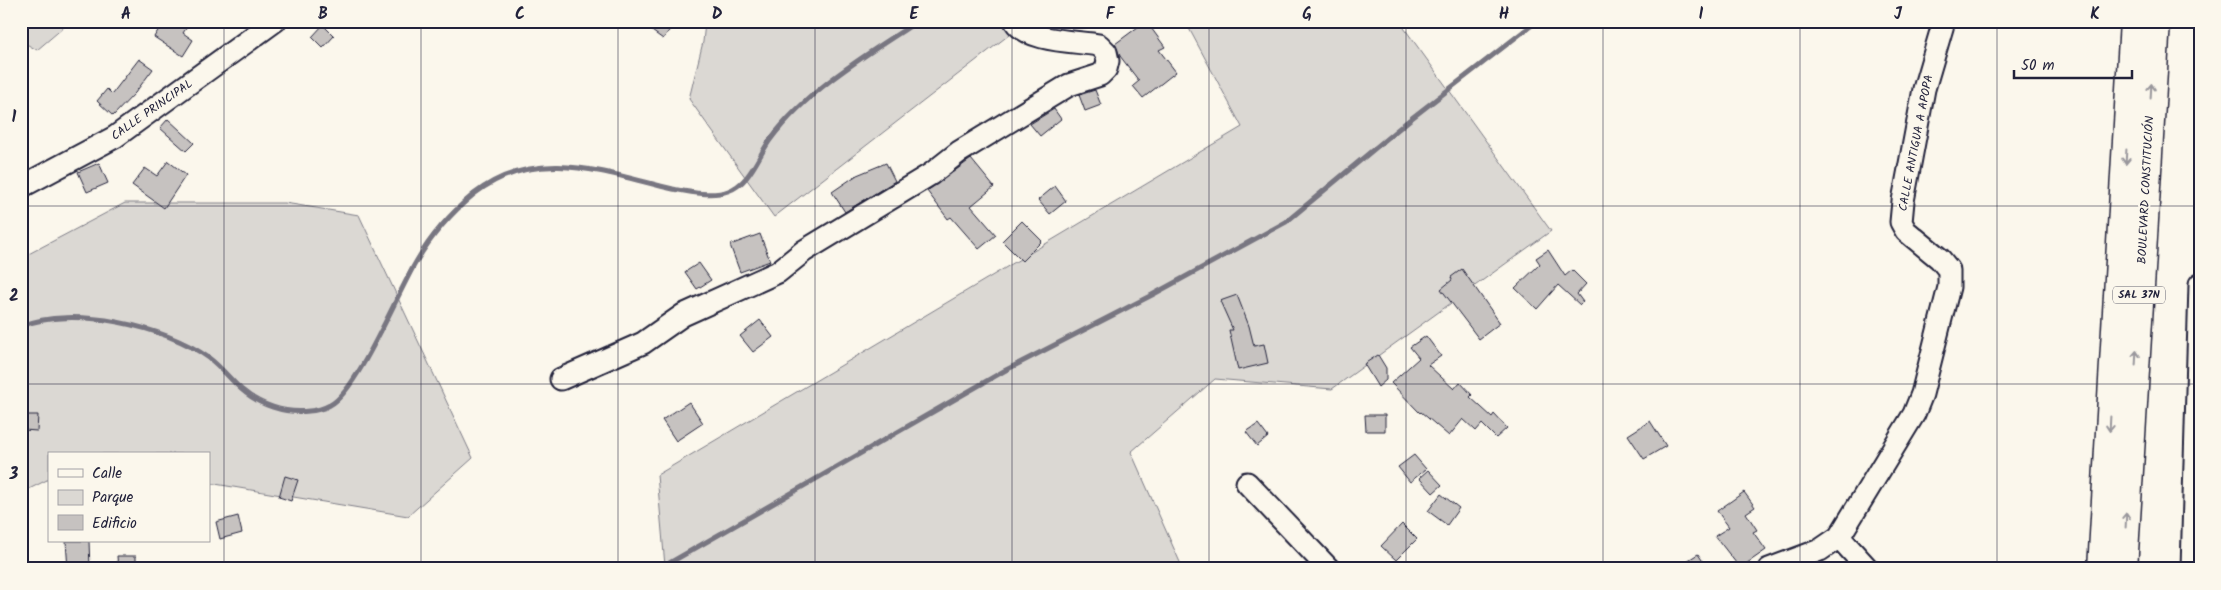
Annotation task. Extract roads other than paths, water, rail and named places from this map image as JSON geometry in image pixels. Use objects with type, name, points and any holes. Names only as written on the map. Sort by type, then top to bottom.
[{"type":"highway","name":"BOULEVARD CONSTITUCIÓN","points":[[2102,569],[2134,21]]},
{"type":"highway","name":"BOULEVARD CONSTITUCIÓN","points":[[2123,569],[2156,21]]},
{"type":"street","name":"CALLE PRINCIPAL","points":[[21,187],[115,137],[275,21]]},
{"type":"street","points":[[561,379],[643,343],[683,315],[778,272],[804,251],[931,174],[959,152],[1069,85],[1100,76],[1106,69],[1108,61],[1106,52],[1099,45],[1037,36],[1026,32],[1015,21]]},
{"type":"street","name":"CALLE ANTIGUA A APOPA","points":[[1839,537],[1900,434],[1914,414],[1922,394],[1949,287],[1949,270],[1940,259],[1906,231],[1901,222],[1903,200],[1924,90],[1944,21]]},
{"type":"street","points":[[2192,569],[2200,284]]},
{"type":"street","points":[[1247,483],[1329,569]]},
{"type":"street","points":[[1769,569],[1820,550],[1839,537],[1868,569]]},
{"type":"waterway","points":[[21,326],[42,320],[92,318],[144,328],[190,347],[209,358],[248,395],[264,404],[282,410],[300,412],[323,408],[341,396],[352,381],[376,340],[408,276],[428,243],[449,217],[474,194],[498,179],[522,170],[547,167],[572,167],[597,171],[693,193],[715,194],[728,191],[736,187],[748,176],[770,140],[802,105],[839,74],[918,21]]},
{"type":"waterway","points":[[659,569],[1004,371],[1152,295],[1286,222],[1408,121],[1537,21]]}]
